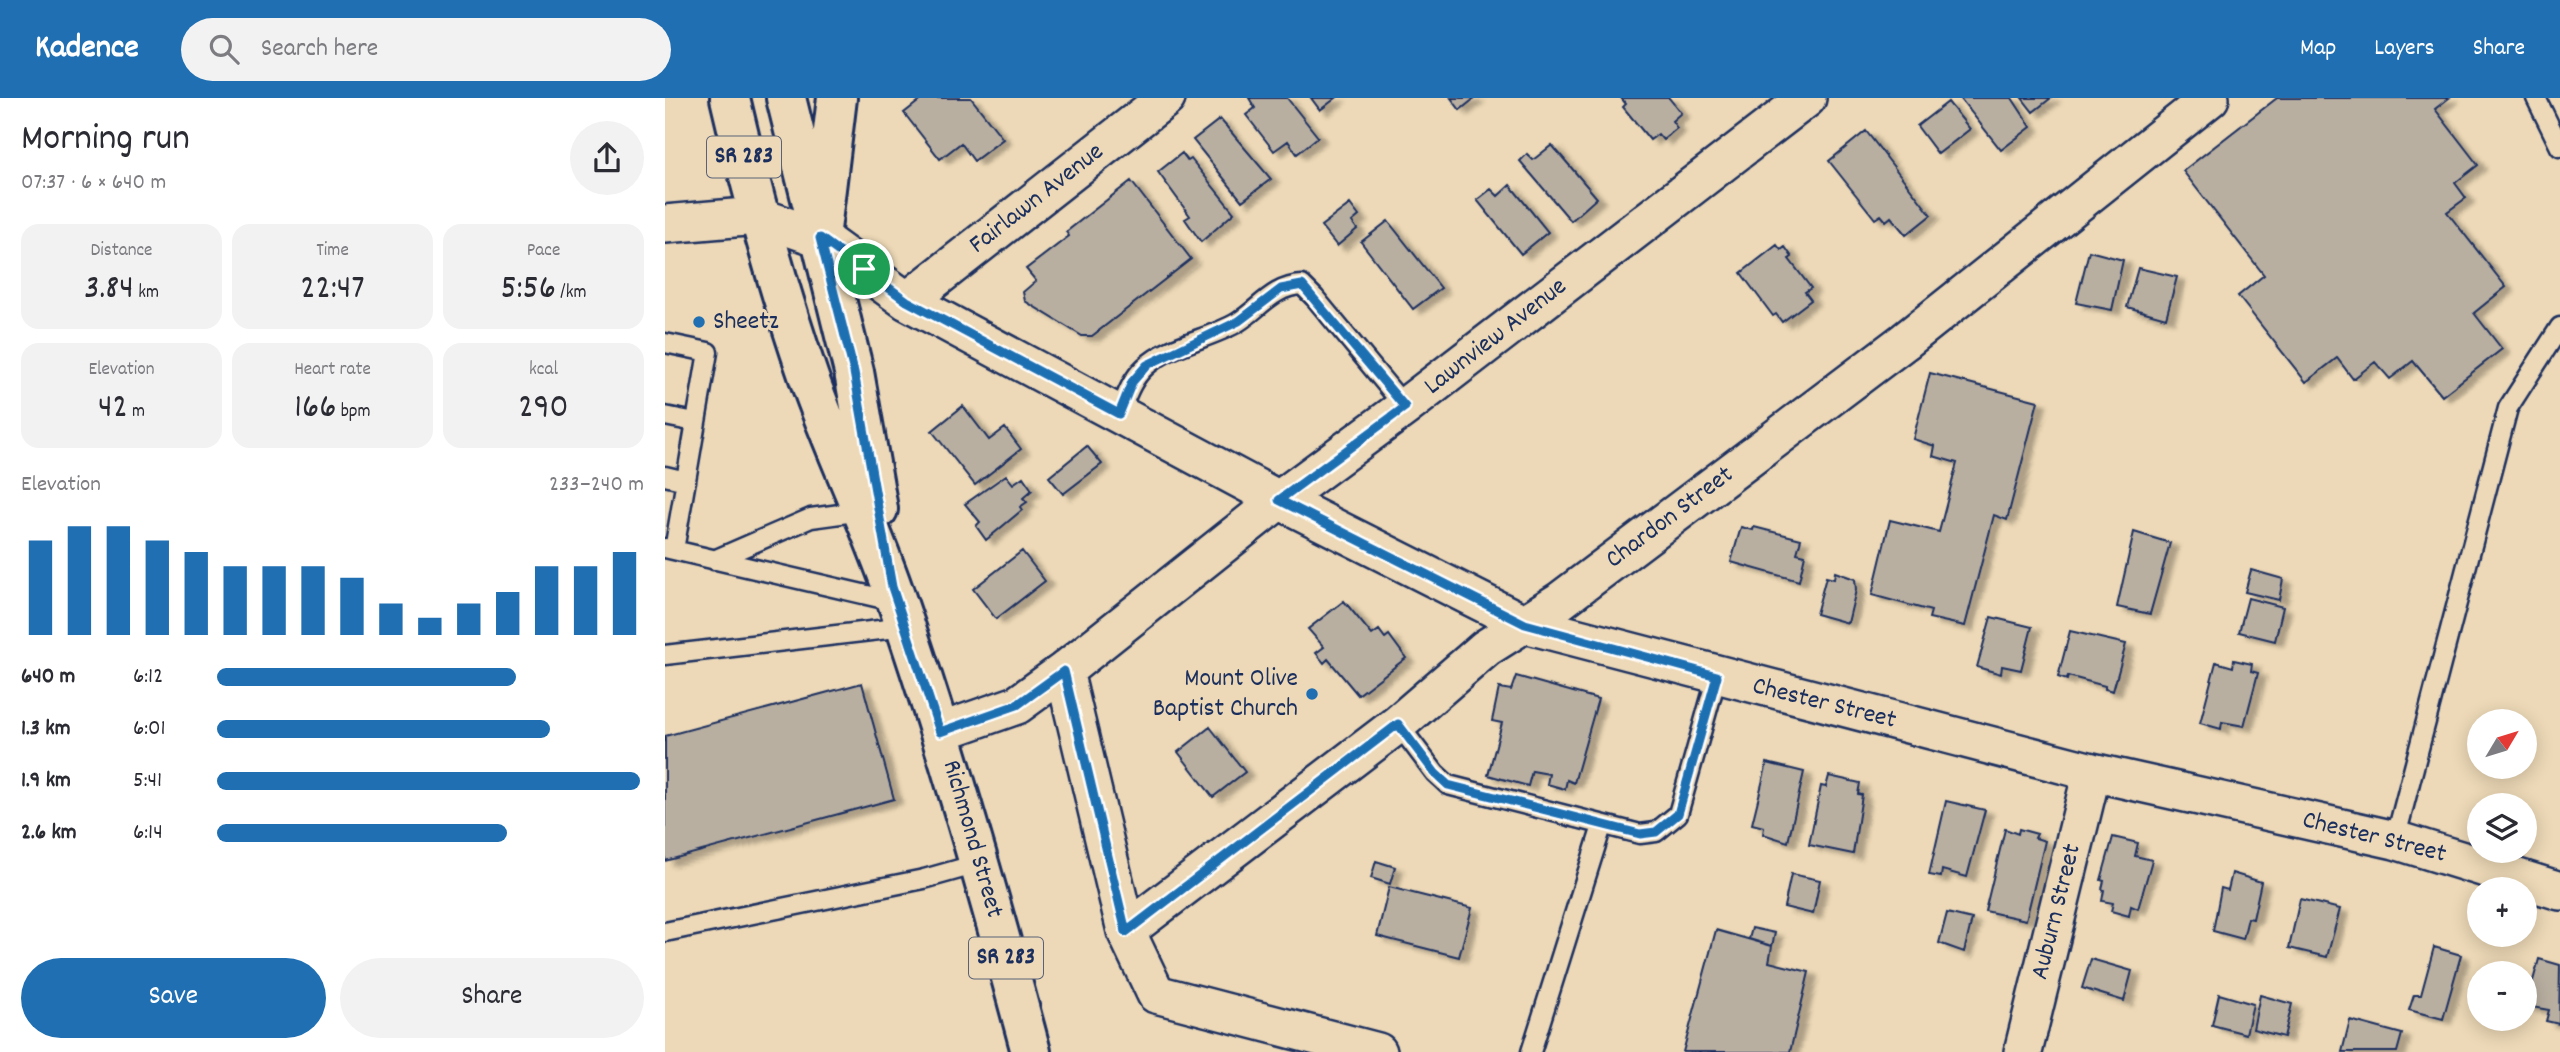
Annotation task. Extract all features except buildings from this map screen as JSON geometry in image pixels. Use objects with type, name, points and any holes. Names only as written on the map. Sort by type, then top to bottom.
[{"type":"main road","name":"Richmond Street","points":[[730,98],[757,216],[809,380],[898,605],[940,732],[981,863],[1031,1052]]},
{"type":"main road","name":"Richmond Street","points":[[786,98],[854,372],[898,605]]},
{"type":"main road","points":[[820,238],[837,98]]},
{"type":"street","name":"Fairlawn Avenue","points":[[907,301],[1167,98]]},
{"type":"street","name":"Lawnview Avenue","points":[[940,732],[1017,705],[1064,671],[1279,500],[1405,407],[1807,98]]},
{"type":"street","name":"Chardon Street","points":[[1126,932],[1398,724],[1486,648],[1525,624],[1905,341],[2210,98]]},
{"type":"street","points":[[665,224],[757,216]]},
{"type":"street","name":"Chester Street","points":[[757,216],[820,238],[907,301],[1279,500],[1525,624],[2092,772],[2395,840],[2560,891]]},
{"type":"street","points":[[1064,671],[1126,932],[1156,994],[1378,1052]]},
{"type":"street","name":"Auburn Street","points":[[2023,1052],[2092,772]]},
{"type":"lane","points":[[2536,98],[2560,147]]},
{"type":"lane","points":[[1119,414],[1132,382],[1147,365],[1239,321],[1281,289],[1293,285],[1302,285],[1315,298],[1405,407]]},
{"type":"lane","points":[[2395,840],[2508,408],[2560,327]]},
{"type":"lane","points":[[665,343],[708,352],[670,549],[898,605]]},
{"type":"lane","points":[[665,416],[695,422]]},
{"type":"lane","points":[[665,476],[685,481]]},
{"type":"lane","points":[[714,560],[811,519],[862,511]]},
{"type":"lane","points":[[665,655],[898,605]]},
{"type":"lane","points":[[1398,724],[1435,773],[1448,785],[1602,827],[1640,834],[1656,832],[1678,814],[1717,676]]},
{"type":"lane","points":[[1531,1052],[1602,827]]},
{"type":"lane","points":[[665,932],[924,879],[981,863]]},
{"type":"place","name":"Sheetz","points":[[699,322]]},
{"type":"place","name":"Mount Olive Baptist Church","points":[[1312,694]]},
{"type":"route","points":[[820,238],[864,269],[907,301],[1119,414],[1132,382],[1147,365],[1239,321],[1281,289],[1302,285],[1405,407],[1279,500],[1525,624],[1717,676],[1696,761],[1678,814],[1670,824],[1656,832],[1640,834],[1602,827],[1448,785],[1435,773],[1398,724],[1126,932],[1064,671],[1017,705],[940,732],[892,587],[854,372],[820,238]]}]
